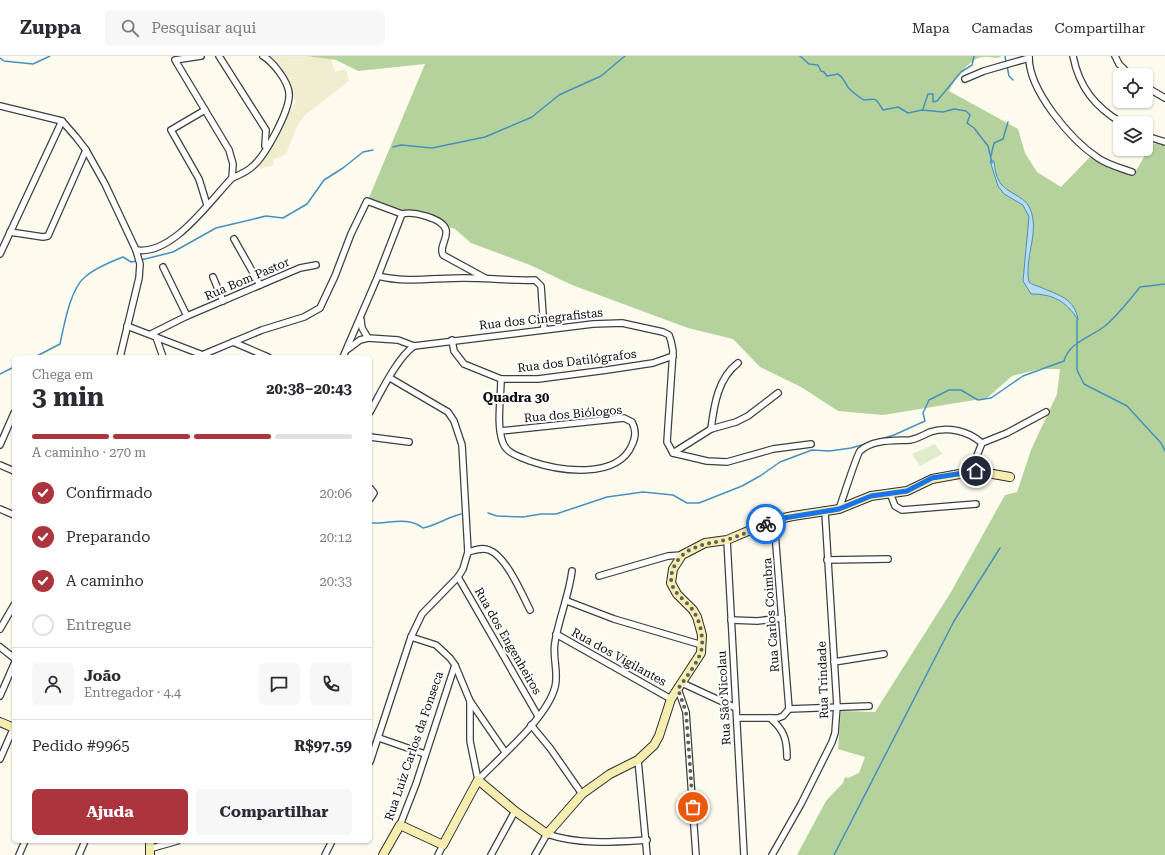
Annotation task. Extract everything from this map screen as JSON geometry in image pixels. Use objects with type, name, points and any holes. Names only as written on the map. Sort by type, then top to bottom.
[{"type":"street","points":[[201,56],[175,60],[229,150],[233,164],[232,178]]},
{"type":"street","points":[[219,56],[266,130],[266,140],[263,153]]},
{"type":"street","points":[[136,250],[149,251],[166,244],[188,225],[232,178],[241,175],[254,165],[263,153],[288,107],[290,94],[286,82],[264,56]]},
{"type":"street","points":[[1072,56],[1076,73],[1090,98],[1113,116]]},
{"type":"street","points":[[1115,56],[1123,68]]},
{"type":"street","points":[[965,79],[1029,57],[1030,67],[1039,88],[1051,109],[1077,140],[1100,159],[1132,172]]},
{"type":"street","points":[[1153,91],[1165,98]]},
{"type":"street","points":[[0,106],[62,120],[86,150],[105,184],[136,250],[139,261],[139,278],[126,326],[120,355]]},
{"type":"street","points":[[205,110],[171,130],[199,179],[207,205]]},
{"type":"street","points":[[0,254],[62,120]]},
{"type":"street","points":[[1153,138],[1165,142]]},
{"type":"street","points":[[10,232],[44,237],[48,236],[86,150]]},
{"type":"street","points":[[207,355],[233,342],[276,324],[304,317],[320,308],[335,276],[351,234],[367,201],[402,214],[413,213],[440,222],[446,230],[441,248],[445,257],[487,279]]},
{"type":"street","points":[[344,355],[361,318],[402,214]]},
{"type":"street","points":[[234,239],[260,285]]},
{"type":"street","name":"Rua Bom Pastor","points":[[154,336],[187,316],[300,268],[316,264]]},
{"type":"street","points":[[163,267],[187,316]]},
{"type":"street","points":[[378,276],[406,281],[441,278],[537,281],[541,286],[544,329]]},
{"type":"street","points":[[213,278],[223,301]]},
{"type":"street","points":[[347,350],[360,340],[368,338],[362,328],[361,318]]},
{"type":"street","name":"Rua dos Cinegrafistas","points":[[368,338],[398,340],[414,346],[452,340],[608,322],[641,327],[663,332],[669,335],[674,356]]},
{"type":"street","points":[[126,326],[202,355]]},
{"type":"street","points":[[154,336],[162,355]]},
{"type":"street","name":"Rua dos Datilógrafos","points":[[452,340],[454,351],[464,364],[501,380],[538,379],[628,367],[674,356]]},
{"type":"street","points":[[233,342],[263,355]]},
{"type":"street","points":[[372,409],[405,352],[414,346]]},
{"type":"street","points":[[674,356],[667,442],[673,453],[707,462],[727,462],[772,449],[811,444]]},
{"type":"street","points":[[711,429],[713,411],[723,379],[738,363]]},
{"type":"street","points":[[372,757],[411,637],[422,614],[458,577],[463,569],[468,552],[462,445],[454,421],[448,412],[390,378]]},
{"type":"street","name":"Rua dos Biólogos","points":[[500,431],[624,418],[632,422],[636,432],[630,450],[623,458],[613,464],[580,470],[550,466],[518,456],[509,451],[503,444],[500,431],[501,380]]},
{"type":"street","points":[[673,453],[711,429],[736,422],[748,416],[778,393]]},
{"type":"street","points":[[968,471],[976,458],[982,443],[1007,433],[1046,412]]},
{"type":"street","points":[[0,445],[12,418]]},
{"type":"street","points":[[839,509],[858,455],[868,447],[895,439],[910,440],[931,432],[946,430],[966,432],[982,443]]},
{"type":"street","points":[[372,437],[409,442]]},
{"type":"street","points":[[0,465],[12,470]]},
{"type":"street","points":[[599,576],[668,556],[682,555],[705,543],[727,540],[774,520],[839,509],[871,496],[907,491],[932,478],[968,471],[986,472],[1010,477]]},
{"type":"street","points":[[890,493],[897,509],[920,509],[976,504]]},
{"type":"street","points":[[0,509],[12,514]]},
{"type":"street","name":"Rua Trindade","points":[[772,855],[801,804],[835,733],[837,706],[825,512]]},
{"type":"street","name":"Rua Carlos Coimbra","points":[[774,520],[789,709]]},
{"type":"street","name":"Rua São Nicolau","points":[[727,540],[744,855]]},
{"type":"street","points":[[468,552],[482,548],[496,554],[510,573],[530,610]]},
{"type":"street","points":[[535,855],[547,834],[582,794],[610,774],[638,760],[650,749],[659,736],[672,699],[701,653],[702,645],[700,625],[697,617],[693,610],[677,594],[671,583],[673,569],[682,555]]},
{"type":"street","points":[[827,560],[888,559]]},
{"type":"street","points":[[438,855],[478,780],[531,725],[547,705],[556,686],[554,651],[556,634],[566,601],[572,571]]},
{"type":"street","name":"Rua dos Engenheiros","points":[[458,577],[538,716]]},
{"type":"street","points":[[566,601],[614,618],[702,645]]},
{"type":"street","points":[[0,627],[12,608]]},
{"type":"street","points":[[731,620],[757,621],[782,618]]},
{"type":"street","name":"Rua dos Vigilantes","points":[[556,634],[672,699]]},
{"type":"street","points":[[411,637],[436,645],[447,654],[455,665],[470,701],[506,752]]},
{"type":"street","points":[[0,647],[12,656]]},
{"type":"street","points":[[834,662],[884,654]]},
{"type":"street","name":"Rua Luiz Carlos da Fonseca","points":[[383,855],[400,825],[410,799],[455,665]]},
{"type":"street","points":[[0,696],[12,669]]},
{"type":"street","points":[[680,686],[736,708]]},
{"type":"street","points":[[680,686],[686,712],[696,855]]},
{"type":"street","points":[[470,701],[470,741],[478,780],[515,811],[547,834],[563,840],[580,842],[647,840]]},
{"type":"street","points":[[737,718],[770,718],[783,716],[789,709],[869,706]]},
{"type":"street","points":[[770,718],[784,732],[787,741],[787,757]]},
{"type":"street","points":[[0,722],[12,727]]},
{"type":"street","points":[[531,725],[550,748],[582,794]]},
{"type":"street","points":[[0,759],[12,732]]},
{"type":"street","points":[[379,738],[425,754]]},
{"type":"street","points":[[638,760],[647,840],[647,855]]},
{"type":"street","points":[[492,855],[515,811]]},
{"type":"street","points":[[400,825],[443,845]]},
{"type":"street","points":[[18,855],[24,843]]},
{"type":"street","points":[[79,855],[84,843]]},
{"type":"street","points":[[150,848],[169,843]]},
{"type":"street","points":[[325,855],[331,843]]},
{"type":"shaded area","points":[[268,56],[330,57],[335,72],[346,69],[349,81],[305,115],[297,126],[286,154],[273,160],[274,165],[260,169],[259,161],[296,102]]},
{"type":"green space","points":[[306,56],[1002,56],[998,58],[984,57],[973,61],[959,75],[949,91],[1018,129],[1025,153],[1037,172],[1061,187],[1090,157],[1134,174],[1144,156],[1153,156],[1153,143],[1165,145],[1165,855],[797,855],[826,801],[843,783],[845,777],[848,778],[859,773],[865,757],[838,749],[841,711],[875,712],[951,592],[1005,495],[1017,492],[1031,450],[1057,394],[1060,369],[1040,369],[1012,376],[987,398],[883,415],[838,411],[801,387],[760,367],[733,339],[688,328],[572,285],[530,265],[471,243],[455,229],[368,200],[425,64],[358,71],[336,60]]},
{"type":"green space","points":[[935,444],[942,454],[920,466],[912,454]]},
{"type":"water","points":[[990,161],[994,161],[996,174],[1000,183],[1026,202],[1031,211],[1033,220],[1033,238],[1028,264],[1029,282],[1065,298],[1073,307],[1078,320],[1064,303],[1046,295],[1031,294],[1023,281],[1029,217],[1023,205],[1004,194],[998,186]]},
{"type":"waterway","points":[[0,58],[4,61],[33,64],[50,56]]},
{"type":"waterway","points":[[393,147],[401,145],[432,148],[485,137],[532,117],[559,95],[601,76],[625,56]]},
{"type":"waterway","points":[[800,56],[809,64],[818,65],[821,71],[827,76],[838,74],[842,77],[849,89],[864,100],[876,100],[883,110],[898,107],[908,113],[922,110],[943,112],[954,109],[966,111],[970,115],[967,123],[974,128],[988,146],[992,163]]},
{"type":"waterway","points":[[923,109],[928,94],[933,94],[933,102],[937,101],[961,72],[972,65],[974,56]]},
{"type":"waterway","points":[[1005,56],[1006,62]]},
{"type":"waterway","points":[[1007,66],[1009,76],[1013,80]]},
{"type":"waterway","points":[[991,156],[994,143],[1003,139],[1008,122]]},
{"type":"waterway","points":[[141,260],[173,252],[216,228],[266,216],[283,218],[307,204],[324,180],[343,168],[363,152],[373,150]]},
{"type":"waterway","points":[[39,355],[60,344],[75,290],[85,277],[98,268],[123,257],[131,262],[137,261]]},
{"type":"waterway","points":[[878,440],[894,435],[925,421],[923,413],[929,400],[949,390],[961,390],[978,400],[991,398],[1023,376],[1064,361],[1067,354],[1075,344],[1110,322],[1140,287],[1165,284]]},
{"type":"waterway","points":[[1077,320],[1077,370],[1084,384],[1127,406],[1161,443],[1165,451]]},
{"type":"waterway","points":[[0,374],[12,368]]},
{"type":"waterway","points":[[488,513],[497,516],[523,517],[541,514],[556,514],[607,497],[643,492],[673,495],[687,503],[699,503],[742,486],[780,462],[812,450],[830,451],[851,448],[869,443]]},
{"type":"waterway","points":[[372,523],[404,521],[417,524],[423,528],[461,514]]},
{"type":"waterway","points":[[834,855],[954,621],[1000,548]]},
{"type":"way so far","points":[[693,807],[685,704],[678,689],[701,653],[702,635],[700,625],[693,610],[673,589],[671,583],[673,569],[682,555],[688,551],[705,543],[727,540],[766,524]]},
{"type":"district","name":"Quadra 30","points":[[516,397]]},
{"type":"route","points":[[766,524],[774,520],[793,516],[839,509],[871,496],[907,491],[932,478],[968,471],[976,471]]}]
